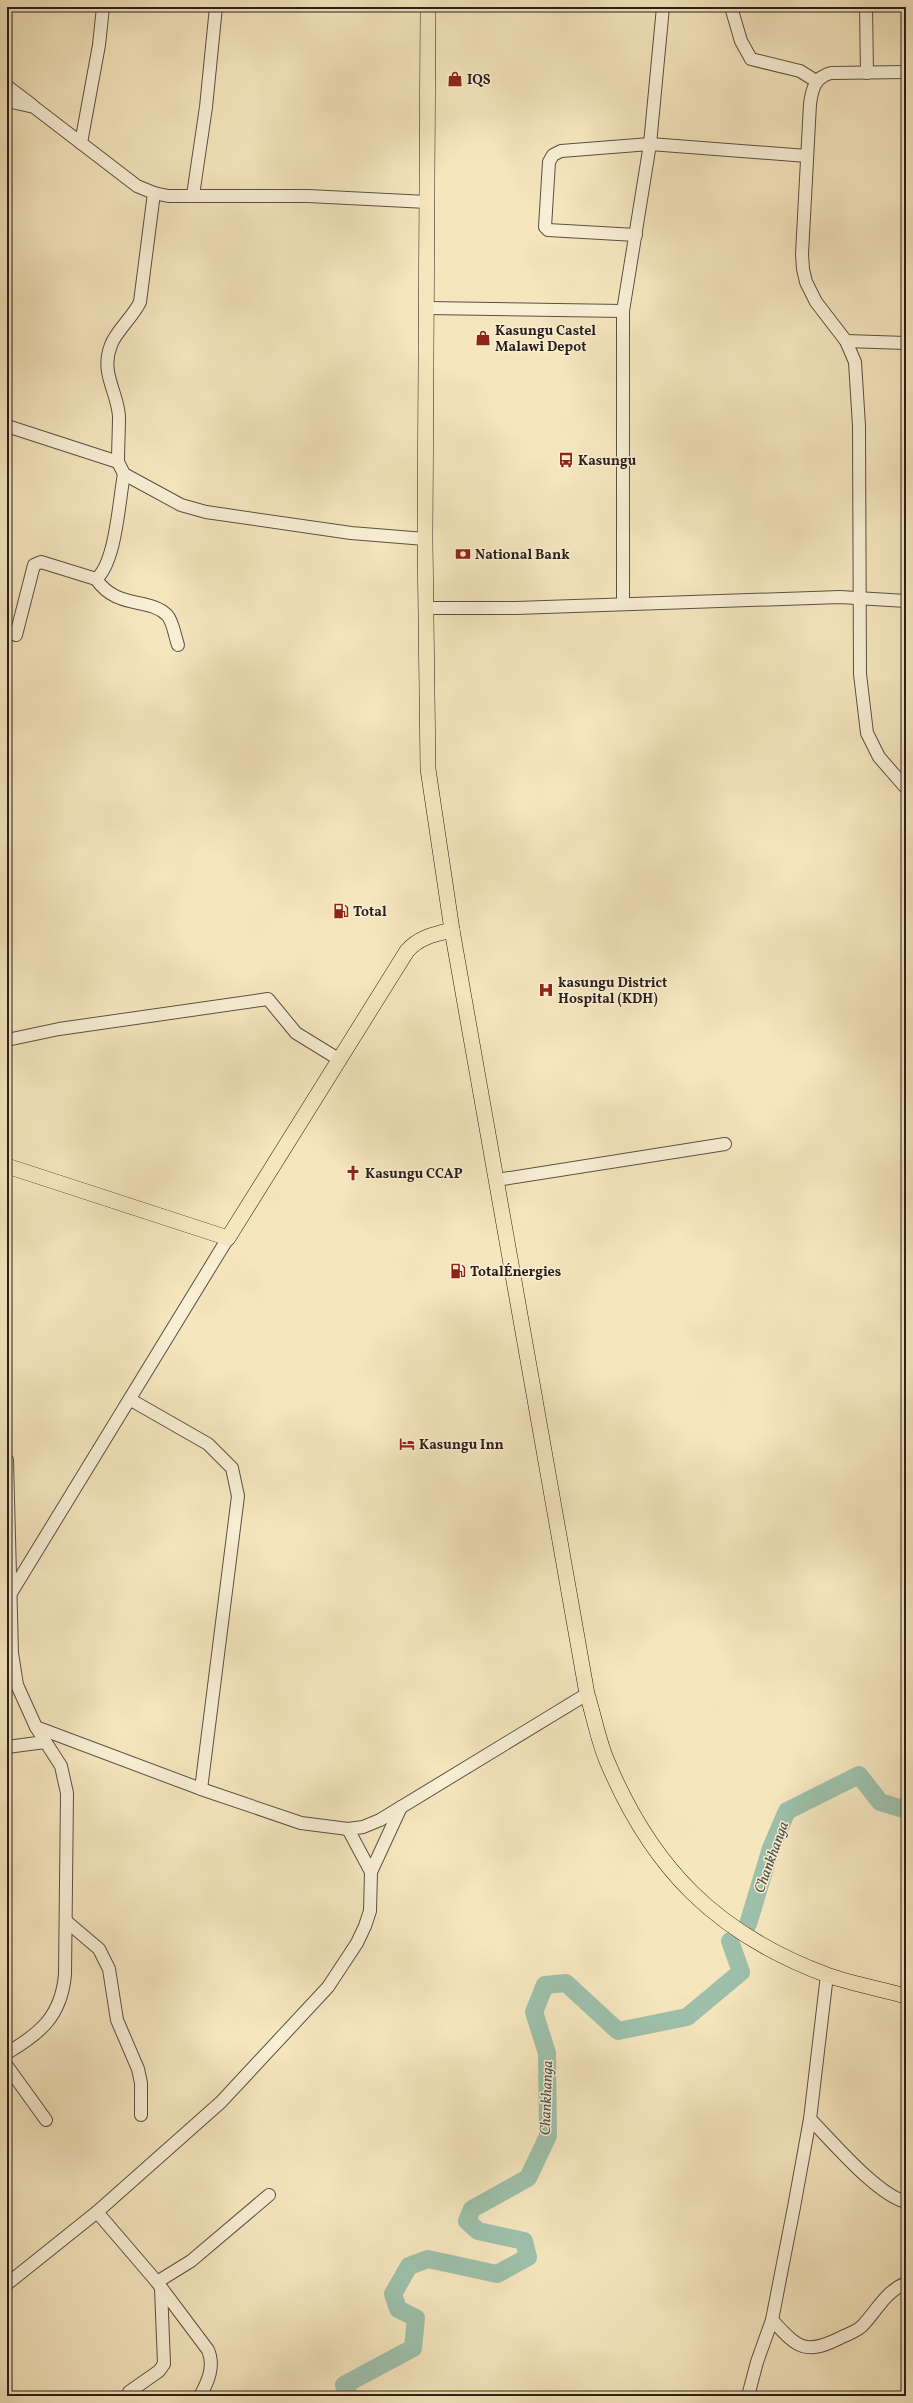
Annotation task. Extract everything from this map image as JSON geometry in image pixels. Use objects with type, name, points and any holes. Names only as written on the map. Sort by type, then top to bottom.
[{"type":"main road","points":[[428,7],[425,539],[428,768],[452,930],[587,1694],[606,1759],[631,1814],[668,1869],[715,1915],[734,1929],[760,1944],[827,1975],[906,1996]]},
{"type":"main road","points":[[7,1166],[228,1238],[340,1060],[367,1014],[414,942],[424,937],[452,930]]},
{"type":"street","points":[[80,143],[99,45],[102,7]]},
{"type":"street","points":[[193,195],[206,107],[216,7]]},
{"type":"street","points":[[623,604],[623,310],[650,144],[663,7]]},
{"type":"street","points":[[731,7],[741,41],[751,59],[800,71],[816,81]]},
{"type":"street","points":[[866,7],[867,73]]},
{"type":"street","points":[[906,72],[831,73],[823,75],[816,81],[810,104],[802,254],[806,282],[816,302],[846,341],[855,362],[859,426],[860,674],[867,734],[879,757],[906,788]]},
{"type":"street","points":[[7,86],[132,182],[154,193],[193,195],[308,196],[427,202]]},
{"type":"street","points":[[7,101],[34,107]]},
{"type":"street","points":[[636,235],[548,230],[545,227],[549,162],[553,155],[561,151],[650,144],[807,156]]},
{"type":"street","points":[[96,579],[104,573],[116,530],[124,474],[118,462],[119,415],[107,375],[107,356],[111,343],[135,313],[140,302],[154,193]]},
{"type":"street","points":[[427,308],[623,310]]},
{"type":"street","points":[[846,341],[906,344]]},
{"type":"street","points":[[7,426],[118,462]]},
{"type":"street","points":[[124,474],[181,505],[206,512],[351,533],[425,539]]},
{"type":"street","points":[[16,635],[34,564],[41,562],[96,579],[103,590],[114,596],[158,609],[168,616],[178,645]]},
{"type":"street","points":[[426,608],[516,608],[860,598],[906,601]]},
{"type":"street","points":[[7,1040],[59,1029],[268,999],[296,1033],[340,1060]]},
{"type":"street","points":[[497,1180],[725,1144]]},
{"type":"street","points":[[11,1593],[131,1400],[228,1238]]},
{"type":"street","points":[[131,1400],[208,1444],[232,1468],[238,1496],[201,1789]]},
{"type":"street","points":[[7,1460],[12,1653],[17,1685],[36,1727],[61,1766],[67,1793],[66,1974],[60,2001],[56,2010],[38,2032],[7,2053]]},
{"type":"street","points":[[7,1665],[12,1653]]},
{"type":"street","points":[[36,1727],[201,1789],[301,1823],[348,1829],[363,1827],[380,1820],[587,1694]]},
{"type":"street","points":[[7,1746],[45,1742]]},
{"type":"street","points":[[7,2284],[97,2212],[221,2102],[328,1987],[357,1943],[365,1926],[370,1911],[371,1872],[401,1807]]},
{"type":"street","points":[[348,1829],[371,1872]]},
{"type":"street","points":[[66,1921],[99,1950],[109,1969],[117,2020],[138,2069],[141,2082],[141,2115]]},
{"type":"street","points":[[748,2396],[756,2362],[772,2320],[810,2119],[827,1975]]},
{"type":"street","points":[[7,2066],[46,2120]]},
{"type":"street","points":[[810,2119],[881,2189],[898,2200],[906,2202]]},
{"type":"street","points":[[159,2285],[191,2261],[270,2195]]},
{"type":"street","points":[[97,2212],[159,2285],[211,2356],[210,2375],[200,2396]]},
{"type":"street","points":[[772,2320],[801,2347],[815,2348],[829,2345],[862,2327],[887,2294],[906,2283]]},
{"type":"street","points":[[129,2392],[159,2372],[164,2364],[159,2285]]},
{"type":"waterway","name":"Chankhanga","points":[[748,1924],[771,1848],[787,1811],[859,1775],[880,1802],[906,1810]]},
{"type":"waterway","name":"Chankhanga","points":[[349,2396],[344,2385],[413,2348],[416,2318],[398,2309],[393,2294],[409,2266],[428,2259],[497,2274],[528,2257],[524,2241],[478,2231],[467,2221],[472,2209],[528,2178],[548,2136],[547,2053],[534,2012],[545,1985],[566,1983],[618,2031],[687,2017],[741,1972],[730,1941]]},
{"type":"place","name":"IQS","points":[[455,79]]},
{"type":"place","name":"Kasungu Castel Malawi Depot","points":[[483,338]]},
{"type":"place","name":"Kasungu","points":[[566,460]]},
{"type":"place","name":"National Bank","points":[[463,554]]},
{"type":"place","name":"Total","points":[[341,911]]},
{"type":"place","name":"kasungu District Hospital (KDH)","points":[[546,990]]},
{"type":"place","name":"Kasungu CCAP","points":[[353,1173]]},
{"type":"place","name":"TotalÉnergies","points":[[458,1271]]},
{"type":"place","name":"Kasungu Inn","points":[[407,1444]]}]
